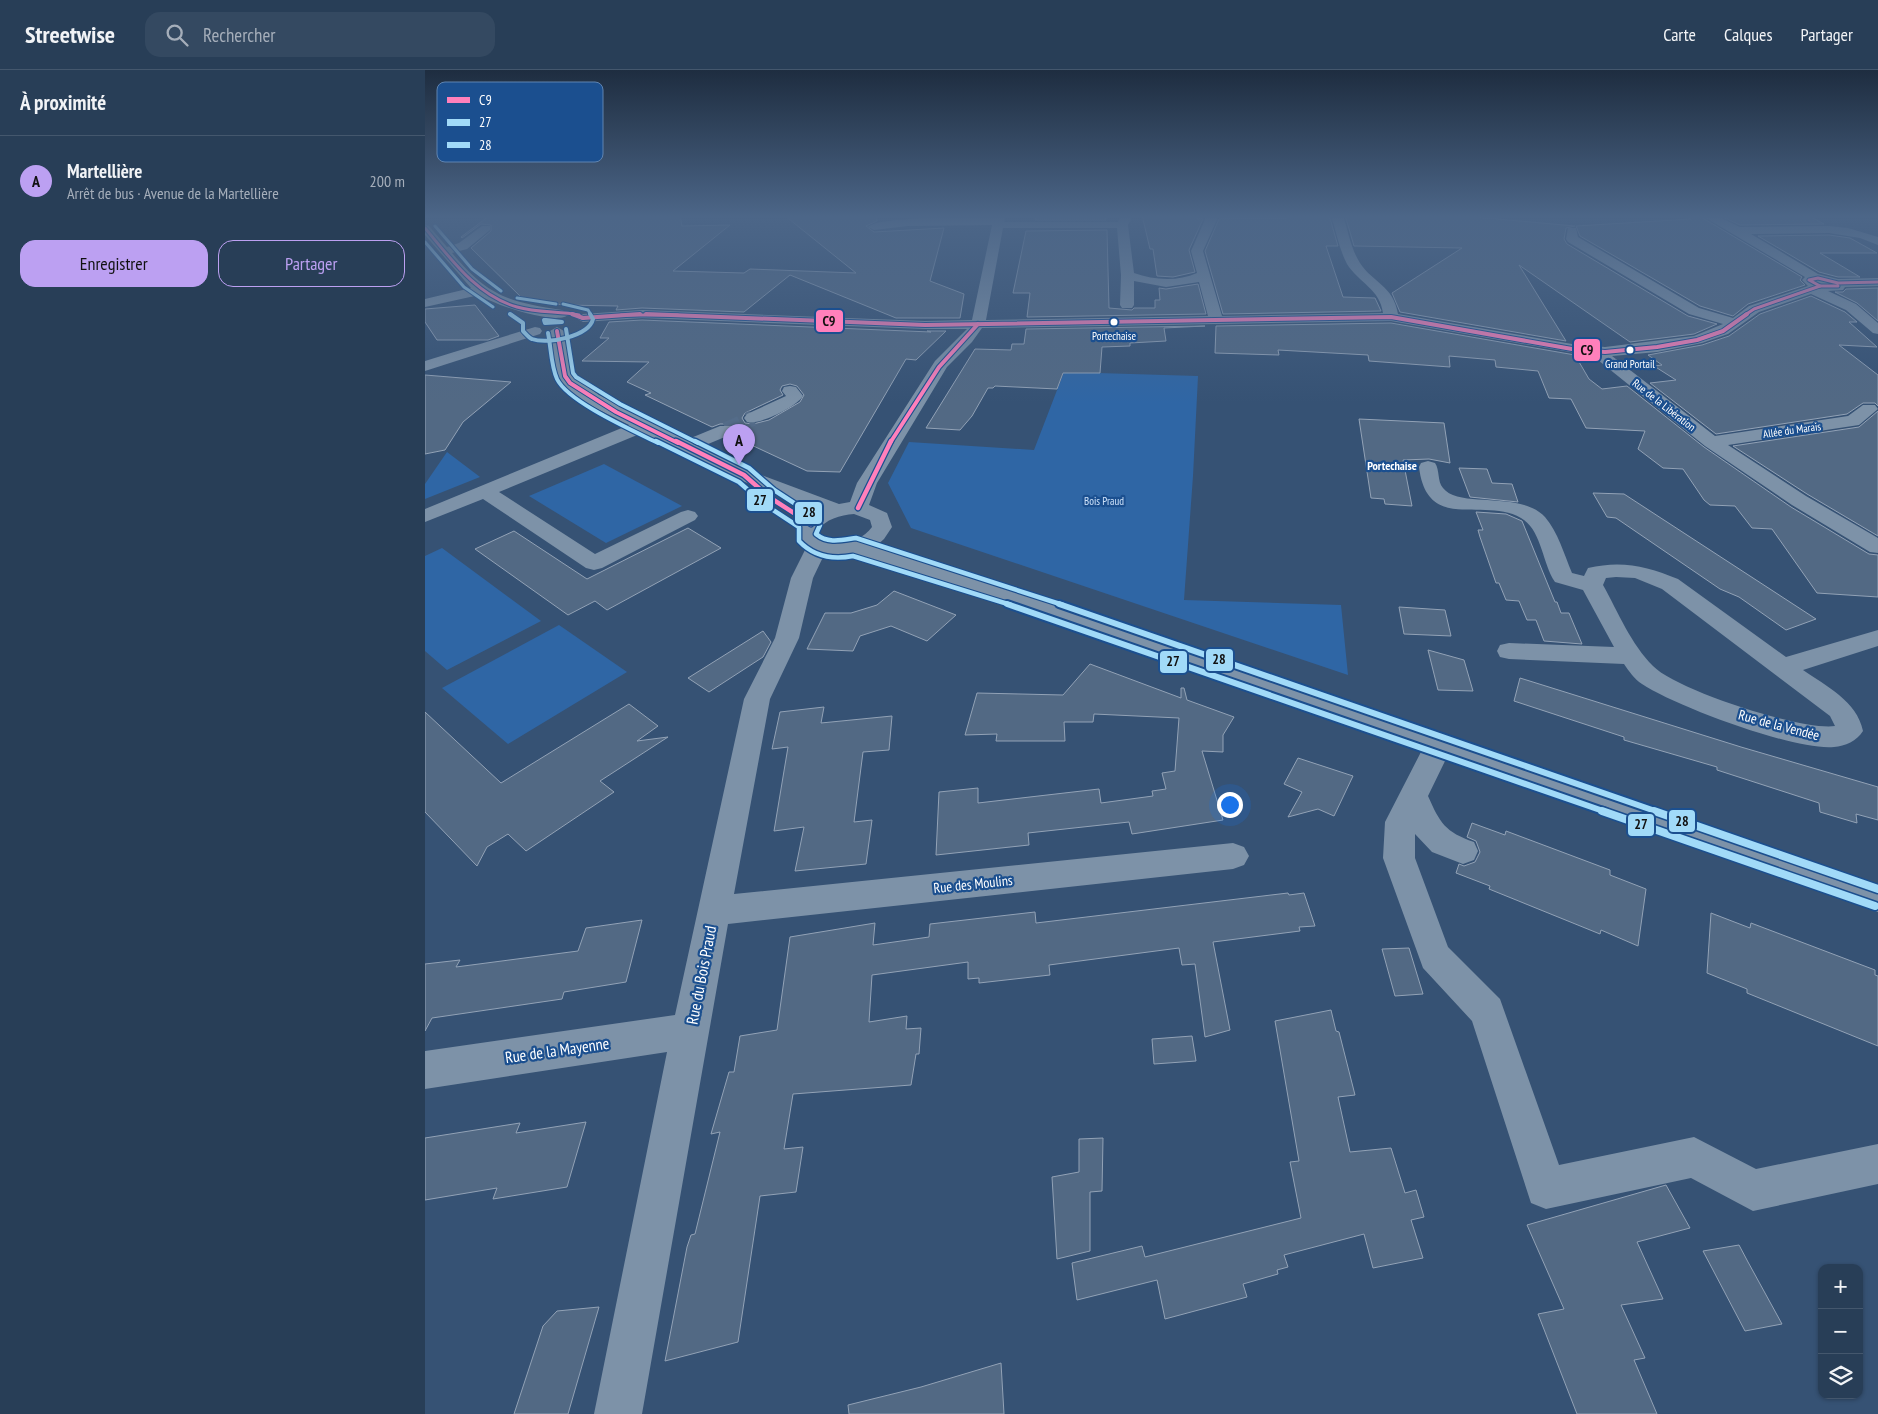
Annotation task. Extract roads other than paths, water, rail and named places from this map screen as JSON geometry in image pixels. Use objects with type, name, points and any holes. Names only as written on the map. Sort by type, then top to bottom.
[{"type":"street","points":[[469,278],[481,290],[495,299],[516,306],[562,314],[575,314],[583,318],[642,314],[825,322],[978,324],[1391,317],[1573,350],[1598,352],[1675,345],[1712,336],[1736,323],[1755,309],[1815,284],[1838,287],[1839,283],[1878,282]]},
{"type":"street","points":[[858,508],[867,483],[941,364],[967,339],[978,324],[987,278]]},
{"type":"street","points":[[1127,305],[1128,278]]},
{"type":"street","points":[[1137,278],[1167,283],[1184,282],[1196,278]]},
{"type":"street","points":[[1204,278],[1216,320]]},
{"type":"street","points":[[1367,278],[1391,304],[1391,317]]},
{"type":"street","points":[[1638,278],[1694,311],[1736,323]]},
{"type":"street","points":[[1806,278],[1851,307],[1878,330]]},
{"type":"street","points":[[425,303],[481,290]]},
{"type":"street","points":[[516,306],[536,326],[557,332],[575,326],[583,318]]},
{"type":"street","points":[[425,366],[536,326],[562,314]]},
{"type":"street","points":[[557,332],[565,376],[570,383],[608,408],[744,475],[836,510]]},
{"type":"street","name":"Rue de la Libération","points":[[1598,352],[1711,442],[1793,498],[1878,547]]},
{"type":"street","points":[[753,418],[793,400],[795,396],[790,391]]},
{"type":"street","name":"Allée du Marais","points":[[1711,442],[1853,421],[1869,409]]},
{"type":"street","points":[[425,516],[643,426]]},
{"type":"street","points":[[686,447],[726,430]]},
{"type":"street","points":[[1428,467],[1433,489],[1441,499],[1458,503],[1499,506],[1523,513],[1537,520],[1563,577],[1592,585]]},
{"type":"street","points":[[744,475],[814,535],[834,549],[854,547],[871,539],[881,529],[882,522],[878,515],[858,508],[836,510],[821,516],[814,535]]},
{"type":"street","points":[[483,491],[593,563],[688,516]]},
{"type":"street","points":[[881,529],[907,546],[1011,596]]},
{"type":"street","name":"Rue du Bois Praud","points":[[618,1414],[713,911],[757,699],[787,638],[814,535]]},
{"type":"street","points":[[854,547],[1011,596],[1878,898]]},
{"type":"street","name":"Rue de la Vendée","points":[[1622,568],[1642,572],[1669,584],[1839,709],[1847,720],[1849,731],[1835,737],[1812,736],[1710,706],[1671,690],[1649,677],[1631,656],[1592,585],[1596,573],[1622,568]]},
{"type":"street","points":[[1783,667],[1878,638]]},
{"type":"street","points":[[1509,651],[1631,656]]},
{"type":"street","points":[[1439,745],[1414,798],[1400,822],[1399,858],[1435,957],[1487,1011],[1546,1188],[1694,1156],[1753,1190],[1878,1164]]},
{"type":"street","points":[[1414,798],[1426,830],[1448,847],[1463,851]]},
{"type":"street","name":"Rue des Moulins","points":[[713,911],[1233,856]]},
{"type":"street","name":"Rue de la Mayenne","points":[[425,1070],[690,1030]]},
{"type":"tunnel","points":[[726,430],[753,418]]},
{"type":"place","name":"Portechaise","points":[[1114,322]]},
{"type":"place","name":"Grand Portail","points":[[1630,350]]},
{"type":"place","name":"Martellière","points":[[739,465]]},
{"type":"district","name":"Portechaise","points":[[1392,466]]},
{"type":"park label","name":"Bois Praud","points":[[1104,501]]}]
